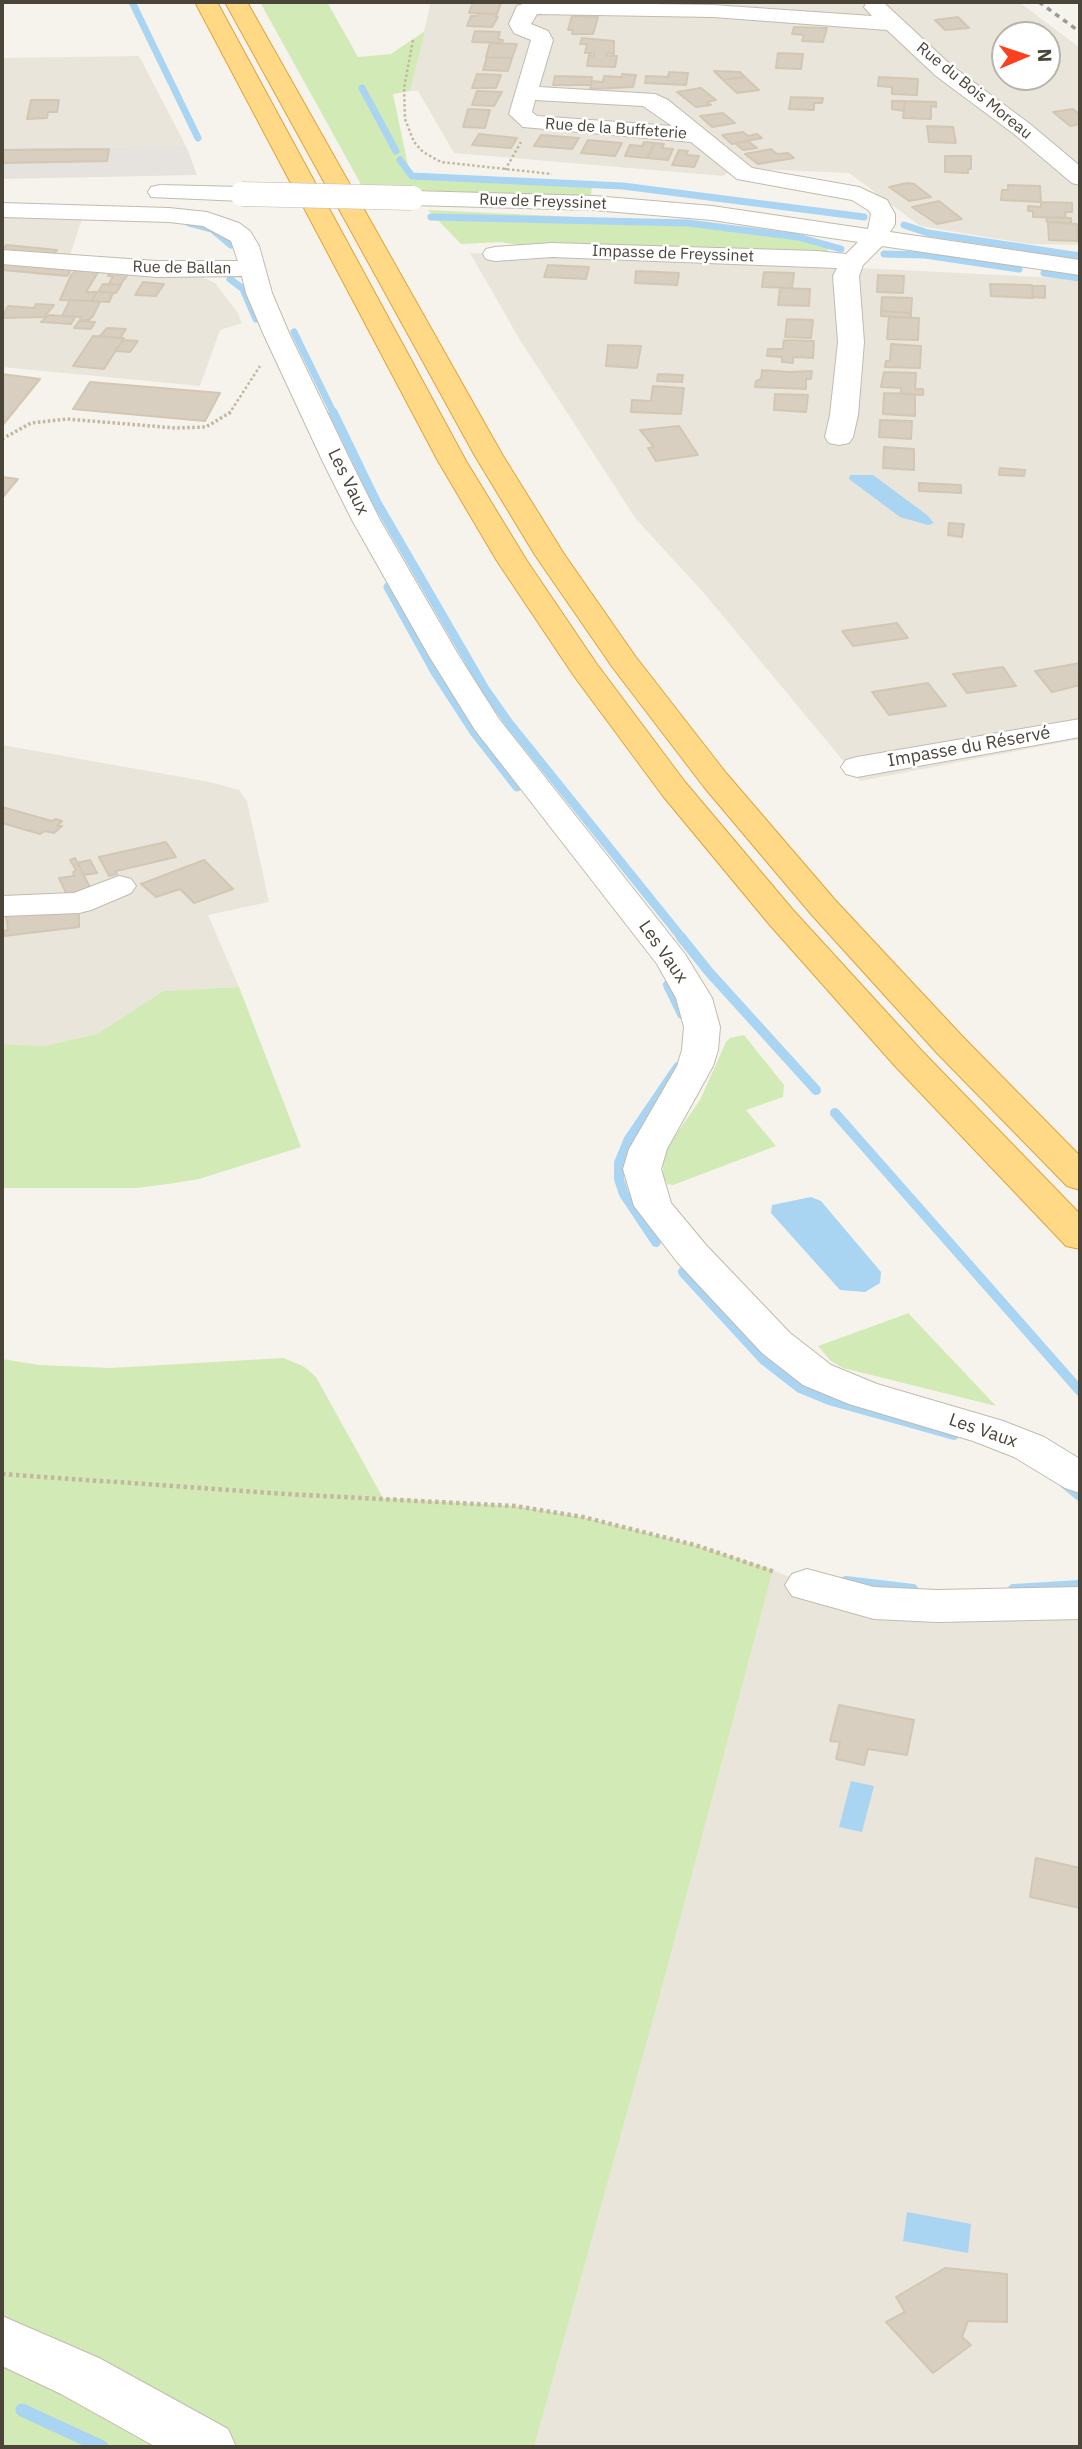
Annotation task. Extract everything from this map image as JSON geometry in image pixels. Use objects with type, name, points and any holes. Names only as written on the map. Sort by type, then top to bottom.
[{"type":"highway","points":[[206,2],[452,461],[512,561],[584,669],[674,789],[781,917],[916,1067],[1080,1237]]},
{"type":"highway","points":[[236,2],[489,456],[557,565],[624,662],[715,780],[806,888],[950,1045],[1080,1178]]},
{"type":"street","name":"Rue du Bois Moreau","points":[[870,2],[944,71],[1080,178]]},
{"type":"street","name":"Rue de la Buffeterie","points":[[696,135],[531,122],[520,114],[542,40],[540,36],[522,28],[520,24],[525,11],[531,4],[680,12],[713,11],[893,24]]},
{"type":"street","name":"Rue de la Buffeterie","points":[[526,93],[647,99],[660,104],[745,174],[842,190],[870,199],[878,205],[883,214],[883,224],[876,237]]},
{"type":"street","name":"Rue de Freyssinet","points":[[2,192],[242,194],[594,203],[662,208],[1080,268]]},
{"type":"street","name":"Rue de Ballan","points":[[2,210],[169,215],[206,219],[230,228],[241,236],[247,246],[253,268],[157,269],[2,257]]},
{"type":"street","points":[[839,437],[844,415],[851,342],[845,286],[852,262],[876,237]]},
{"type":"street","name":"Impasse de Freyssinet","points":[[495,254],[552,250],[817,258],[852,262]]},
{"type":"street","name":"Les Vaux","points":[[253,268],[259,293],[285,351],[366,520],[472,701],[486,723],[673,961],[694,998],[702,1027],[698,1058],[648,1149],[642,1169],[653,1206],[668,1228],[776,1343],[817,1375],[863,1394],[1029,1447],[1080,1478]]},
{"type":"street","name":"Impasse du Réservé","points":[[857,767],[1080,728]]},
{"type":"street","points":[[2,906],[79,903],[119,886]]},
{"type":"street","points":[[807,1585],[874,1603],[937,1606],[1080,1603]]},
{"type":"street","points":[[2,2340],[80,2376],[208,2447]]},
{"type":"path","points":[[413,40],[404,88],[405,119],[414,142],[422,152],[441,162],[561,175]]},
{"type":"path","points":[[2,439],[31,423],[66,419],[174,428],[206,426],[230,413],[260,365],[285,351]]},
{"type":"path","points":[[2,1474],[514,1506],[583,1517],[695,1545],[773,1570],[807,1585]]},
{"type":"shaded area","points":[[431,2],[1019,2],[1044,21],[991,21],[991,91],[1061,91],[1061,34],[1080,48],[1080,245],[1029,244],[920,226],[849,173],[736,168],[723,176],[454,153],[418,91],[410,91]]},
{"type":"shaded area","points":[[139,56],[186,146],[2,147],[2,58]]},
{"type":"shaded area","points":[[186,146],[197,175],[2,179],[2,147]]},
{"type":"shaded area","points":[[2,218],[82,219],[68,262],[187,270],[215,283],[238,313],[242,323],[220,330],[200,386],[2,367]]},
{"type":"shaded area","points":[[470,253],[739,262],[1080,279],[1080,739],[860,781],[703,592],[636,519],[520,340]]},
{"type":"shaded area","points":[[2,745],[210,782],[239,790],[247,801],[269,902],[208,915],[239,987],[163,991],[97,1034],[44,1046],[2,1044]]},
{"type":"shaded area","points":[[773,1570],[808,1585],[1041,1605],[1080,1603],[1080,2447],[534,2447],[661,1991]]},
{"type":"green space","points":[[260,2],[327,2],[358,57],[391,54],[425,31],[410,91],[393,94],[410,175],[592,185],[591,197],[363,188]]},
{"type":"green space","points":[[428,210],[640,220],[835,245],[817,258],[552,250],[500,242],[461,244]]},
{"type":"green space","points":[[239,987],[301,1147],[199,1179],[175,1183],[137,1188],[2,1188],[2,1044],[44,1046],[97,1034],[163,991]]},
{"type":"green space","points":[[744,1035],[784,1085],[783,1097],[746,1110],[776,1146],[673,1185],[667,1184],[663,1176],[663,1158],[672,1140],[700,1100],[726,1042],[730,1038]]},
{"type":"green space","points":[[909,1313],[996,1406],[843,1368],[831,1361],[818,1346]]},
{"type":"green space","points":[[283,1358],[303,1366],[316,1377],[383,1498],[515,1506],[583,1517],[695,1545],[773,1570],[661,1991],[534,2447],[2,2447],[2,1359],[40,1365],[110,1368]]},
{"type":"water","points":[[850,475],[873,475],[934,523],[928,525],[900,517],[849,479]]},
{"type":"water","points":[[811,1197],[821,1201],[881,1272],[880,1283],[865,1292],[840,1290],[771,1213],[772,1205]]},
{"type":"water","points":[[851,1781],[874,1786],[862,1832],[839,1827]]},
{"type":"water","points":[[907,2212],[971,2224],[968,2253],[903,2241]]},
{"type":"building","points":[[473,2],[501,3],[497,14],[469,13]]},
{"type":"building","points":[[478,13],[497,14],[498,17],[492,27],[467,26],[471,16],[477,16]]},
{"type":"building","points":[[572,16],[598,17],[593,34],[572,34],[573,30],[568,30]]},
{"type":"building","points":[[958,17],[969,28],[945,30],[935,20]]},
{"type":"building","points":[[794,27],[827,28],[823,42],[802,41],[804,35],[792,34]]},
{"type":"building","points":[[475,31],[500,32],[498,39],[503,40],[502,43],[472,42]]},
{"type":"building","points":[[582,38],[614,41],[614,54],[607,53],[607,56],[617,56],[615,67],[587,66],[589,55],[594,56],[594,53],[585,53],[587,44],[580,44]]},
{"type":"building","points":[[490,43],[517,44],[512,58],[486,57]]},
{"type":"building","points":[[778,53],[803,54],[801,69],[776,68]]},
{"type":"building","points":[[487,57],[512,58],[508,71],[483,70]]},
{"type":"building","points":[[714,71],[740,72],[745,77],[723,80]]},
{"type":"building","points":[[669,72],[688,73],[686,85],[645,83],[646,76],[668,77]]},
{"type":"building","points":[[477,74],[501,75],[496,88],[472,88]]},
{"type":"building","points":[[622,74],[636,75],[633,87],[590,89],[592,81],[603,82],[604,76],[622,77]]},
{"type":"building","points":[[555,76],[592,77],[591,85],[553,85]]},
{"type":"building","points":[[745,77],[759,90],[737,93],[723,80]]},
{"type":"building","points":[[879,77],[918,79],[917,95],[892,94],[892,87],[878,86]]},
{"type":"building","points":[[701,88],[716,100],[707,102],[711,105],[696,107],[677,92]]},
{"type":"building","points":[[477,91],[502,92],[494,106],[472,105]]},
{"type":"building","points":[[791,97],[823,98],[822,103],[814,103],[814,110],[789,109]]},
{"type":"building","points":[[31,100],[59,100],[57,112],[48,112],[47,118],[27,119]]},
{"type":"building","points":[[892,101],[905,101],[904,111],[892,109]]},
{"type":"building","points":[[905,101],[936,102],[936,107],[931,106],[931,119],[903,118]]},
{"type":"building","points":[[468,109],[490,110],[485,128],[463,127]]},
{"type":"building","points":[[1073,109],[1080,115],[1080,124],[1070,126],[1053,112]]},
{"type":"building","points":[[723,113],[735,123],[712,127],[700,116]]},
{"type":"building","points":[[927,126],[953,127],[956,143],[929,142]]},
{"type":"building","points":[[743,132],[748,136],[757,134],[762,138],[732,144],[722,135]]},
{"type":"building","points":[[479,134],[517,138],[511,148],[472,145]]},
{"type":"building","points":[[541,135],[579,138],[572,149],[534,146]]},
{"type":"building","points":[[588,140],[622,143],[615,156],[581,153]]},
{"type":"building","points":[[748,141],[757,148],[743,150],[735,143]]},
{"type":"building","points":[[644,142],[655,143],[647,158],[625,156],[630,145],[642,146]]},
{"type":"building","points":[[655,143],[664,144],[662,148],[673,149],[668,160],[647,158]]},
{"type":"building","points":[[109,149],[107,161],[2,163],[2,150]]},
{"type":"building","points":[[771,149],[777,154],[788,153],[794,158],[758,164],[745,154]]},
{"type":"building","points":[[679,150],[688,151],[686,155],[699,156],[694,167],[672,165]]},
{"type":"building","points":[[945,156],[971,156],[971,169],[968,169],[968,173],[945,172]]},
{"type":"building","points":[[914,184],[931,197],[909,201],[889,187]]},
{"type":"building","points":[[1008,185],[1040,186],[1041,202],[1001,200],[1002,190],[1008,190]]},
{"type":"building","points":[[939,201],[962,219],[937,224],[912,207]]},
{"type":"building","points":[[1041,202],[1072,203],[1072,212],[1065,212],[1066,218],[1033,217],[1033,211],[1028,211],[1028,206],[1041,207]]},
{"type":"building","points":[[1046,217],[1071,218],[1071,223],[1047,222]]},
{"type":"building","points":[[1048,222],[1077,224],[1078,241],[1049,240]]},
{"type":"building","points":[[6,245],[57,250],[51,258],[2,253]]},
{"type":"building","points":[[2,260],[72,268],[67,276],[2,270]]},
{"type":"building","points":[[548,265],[589,267],[586,279],[544,277]]},
{"type":"building","points":[[80,267],[100,269],[86,292],[97,292],[92,301],[60,300],[71,275]]},
{"type":"building","points":[[112,270],[130,272],[120,285],[109,284],[113,276],[108,276]]},
{"type":"building","points":[[636,271],[679,273],[677,285],[635,283]]},
{"type":"building","points":[[764,272],[794,273],[792,288],[762,287]]},
{"type":"building","points":[[878,275],[904,276],[903,293],[877,292]]},
{"type":"building","points":[[143,282],[164,284],[156,296],[135,295]]},
{"type":"building","points":[[103,284],[121,285],[116,293],[98,292]]},
{"type":"building","points":[[990,284],[1032,285],[1033,298],[991,296]]},
{"type":"building","points":[[1032,286],[1045,286],[1045,298],[1033,297]]},
{"type":"building","points":[[780,288],[810,289],[809,306],[778,305]]},
{"type":"building","points":[[97,292],[113,293],[109,302],[92,301]]},
{"type":"building","points":[[882,297],[912,298],[911,313],[881,311]]},
{"type":"building","points":[[70,300],[100,302],[89,320],[80,320],[81,317],[62,316]]},
{"type":"building","points":[[36,304],[54,305],[44,317],[2,318],[8,306],[34,308]]},
{"type":"building","points":[[881,311],[911,313],[911,318],[881,316]]},
{"type":"building","points":[[49,315],[75,317],[71,324],[41,322]]},
{"type":"building","points":[[889,317],[919,318],[918,340],[887,339]]},
{"type":"building","points":[[787,319],[813,320],[811,338],[785,337]]},
{"type":"building","points":[[79,321],[95,322],[91,329],[74,328]]},
{"type":"building","points":[[107,328],[126,329],[120,338],[100,336]]},
{"type":"building","points":[[93,336],[124,338],[104,369],[73,366]]},
{"type":"building","points":[[123,340],[138,341],[130,352],[115,351]]},
{"type":"building","points":[[784,340],[814,341],[813,358],[793,357],[793,363],[782,362],[782,357],[767,356],[768,349],[783,349]]},
{"type":"building","points":[[891,344],[921,346],[920,368],[885,367],[886,361],[890,361]]},
{"type":"building","points":[[608,345],[641,346],[637,368],[606,366]]},
{"type":"building","points":[[762,370],[812,371],[811,379],[806,379],[806,389],[755,387],[756,381],[761,379]]},
{"type":"building","points":[[884,372],[916,373],[915,389],[923,389],[923,395],[901,394],[901,388],[881,387]]},
{"type":"building","points":[[2,374],[40,379],[2,426]]},
{"type":"building","points":[[658,374],[683,375],[682,382],[657,381]]},
{"type":"building","points":[[90,382],[220,393],[205,421],[73,409]]},
{"type":"building","points":[[653,386],[684,388],[681,414],[631,412],[632,400],[651,401]]},
{"type":"building","points":[[884,393],[915,394],[915,416],[883,414]]},
{"type":"building","points":[[775,394],[808,395],[806,412],[774,410]]},
{"type":"building","points":[[880,420],[912,421],[911,439],[879,437]]},
{"type":"building","points":[[679,426],[698,455],[656,461],[648,448],[654,447],[640,430]]},
{"type":"building","points":[[884,447],[914,449],[914,470],[883,468]]},
{"type":"building","points":[[1000,468],[1025,470],[1024,476],[999,475]]},
{"type":"building","points":[[2,477],[18,479],[2,498]]},
{"type":"building","points":[[919,483],[961,485],[961,493],[919,491]]},
{"type":"building","points":[[949,523],[964,524],[962,537],[948,535]]},
{"type":"building","points":[[897,623],[908,638],[853,646],[842,631]]},
{"type":"building","points":[[1080,663],[1080,685],[1052,692],[1035,671]]},
{"type":"building","points":[[1003,667],[1016,686],[967,693],[953,674]]},
{"type":"building","points":[[928,683],[946,706],[889,715],[872,692]]},
{"type":"building","points":[[2,807],[52,821],[56,819],[62,821],[57,826],[62,826],[54,833],[45,831],[40,834],[2,823]]},
{"type":"building","points":[[166,842],[176,857],[116,871],[117,874],[109,876],[99,857]]},
{"type":"building","points":[[75,858],[93,893],[69,899],[59,878],[74,876],[73,872],[76,870],[70,860]]},
{"type":"building","points":[[90,860],[97,873],[84,875],[77,863]]},
{"type":"building","points":[[204,860],[233,889],[194,903],[180,889],[156,897],[141,884]]},
{"type":"building","points":[[79,910],[79,927],[4,936],[3,931],[8,930],[6,914]]},
{"type":"building","points":[[839,1705],[914,1720],[907,1755],[868,1749],[864,1765],[836,1759],[840,1742],[830,1741]]},
{"type":"building","points":[[1036,1858],[1080,1868],[1080,1908],[1030,1897]]},
{"type":"building","points":[[945,2268],[1007,2274],[1007,2322],[968,2321],[962,2337],[971,2345],[933,2373],[886,2322],[905,2312],[896,2297]]},
{"type":"waterway","points":[[132,2],[198,138]]},
{"type":"waterway","points":[[362,88],[396,151]]},
{"type":"waterway","points":[[400,160],[412,176],[623,186],[864,217]]},
{"type":"waterway","points":[[431,217],[688,223],[798,237],[841,249]]},
{"type":"waterway","points":[[189,223],[212,229],[231,245]]},
{"type":"waterway","points":[[904,225],[928,233],[1080,256]]},
{"type":"waterway","points":[[884,254],[925,255],[1019,269]]},
{"type":"waterway","points":[[1044,273],[1080,278]]},
{"type":"waterway","points":[[230,279],[243,289],[256,319]]},
{"type":"waterway","points":[[294,332],[334,414]]},
{"type":"waterway","points":[[333,412],[376,501],[485,689],[509,723],[682,938]]},
{"type":"waterway","points":[[388,587],[435,672],[474,732],[517,787]]},
{"type":"waterway","points":[[681,937],[709,972],[816,1090]]},
{"type":"waterway","points":[[668,985],[682,1014]]},
{"type":"waterway","points":[[656,1242],[624,1194],[619,1179],[619,1163],[629,1139],[678,1067]]},
{"type":"waterway","points":[[835,1113],[1080,1391]]},
{"type":"waterway","points":[[683,1272],[764,1360],[800,1388],[829,1400],[954,1435]]},
{"type":"waterway","points":[[1064,1483],[1080,1496]]},
{"type":"waterway","points":[[846,1581],[913,1589]]},
{"type":"waterway","points":[[1013,1589],[1080,1585]]},
{"type":"waterway","points":[[22,2410],[102,2447]]},
{"type":"railway","points":[[1039,2],[1080,32]]}]
